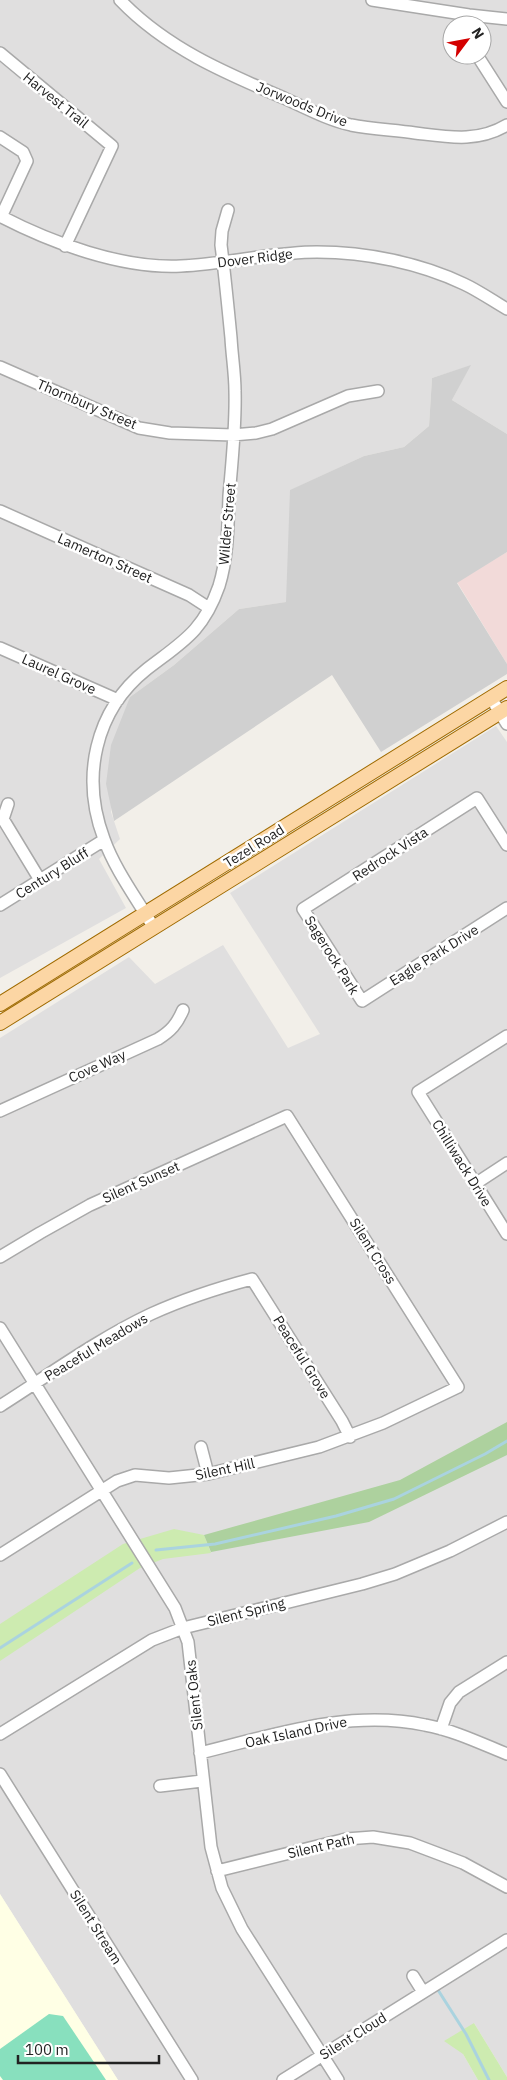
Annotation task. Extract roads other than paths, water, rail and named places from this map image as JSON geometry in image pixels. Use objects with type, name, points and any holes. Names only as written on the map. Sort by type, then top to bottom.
[{"type":"main road","name":"Tezel Road","points":[[0,1004],[506,689]]},
{"type":"main road","name":"Tezel Road","points":[[0,1023],[505,715]]},
{"type":"street","name":"Jorwoods Drive","points":[[120,0],[160,35],[188,54],[219,70],[329,118],[351,125],[458,139],[486,135],[507,125]]},
{"type":"street","points":[[372,0],[445,15]]},
{"type":"street","points":[[492,19],[507,19]]},
{"type":"street","name":"Harvest Trail","points":[[0,53],[112,146],[65,246]]},
{"type":"street","points":[[483,65],[507,102]]},
{"type":"street","points":[[0,137],[23,152],[27,161],[0,217]]},
{"type":"street","name":"Wilder Street","points":[[154,928],[104,840],[93,799],[92,770],[97,741],[102,727],[118,700],[135,680],[191,635],[200,624],[218,589],[225,563],[236,390],[223,262],[222,231],[228,210]]},
{"type":"street","name":"Dover Ridge","points":[[0,217],[65,246],[120,260],[162,266],[223,262],[283,253],[318,252],[367,256],[407,264],[443,276],[507,308]]},
{"type":"street","name":"Thornbury Street","points":[[0,367],[139,428],[170,433],[233,435],[256,433],[272,429],[348,396],[378,391]]},
{"type":"street","name":"Lamerton Street","points":[[0,512],[189,595],[209,608]]},
{"type":"street","name":"Laurel Grove","points":[[0,648],[118,700]]},
{"type":"street","points":[[491,698],[505,715]]},
{"type":"street","name":"Redrock Vista","points":[[303,909],[477,798],[507,845]]},
{"type":"street","points":[[8,804],[3,820],[40,880]]},
{"type":"street","name":"Century Bluff","points":[[0,905],[104,840]]},
{"type":"street","name":"Eagle Park Drive","points":[[362,1001],[507,908]]},
{"type":"street","name":"Sagerock Park","points":[[303,909],[362,1001]]},
{"type":"street","name":"Cove Way","points":[[0,1111],[158,1039],[169,1032],[177,1023],[183,1010]]},
{"type":"street","name":"Chilliwack Drive","points":[[507,1036],[418,1092],[507,1234]]},
{"type":"street","name":"Silent Sunset","points":[[0,1257],[90,1205],[287,1116]]},
{"type":"street","name":"Silent Cross","points":[[287,1116],[458,1387]]},
{"type":"street","points":[[475,1184],[507,1163]]},
{"type":"street","name":"Peaceful Meadows","points":[[0,1406],[96,1345],[152,1314],[211,1290],[252,1278]]},
{"type":"street","name":"Peaceful Grove","points":[[252,1278],[342,1421],[350,1437]]},
{"type":"street","name":"Silent Oaks","points":[[0,1328],[168,1595],[183,1628],[190,1661],[202,1781],[216,1871],[231,1909],[242,1929],[338,2080]]},
{"type":"street","name":"Silent Hill","points":[[0,1554],[117,1481],[135,1476],[168,1478],[208,1474],[319,1447],[350,1437],[383,1423],[458,1387]]},
{"type":"street","points":[[201,1447],[208,1474]]},
{"type":"street","name":"Silent Spring","points":[[0,1734],[138,1646],[183,1628],[362,1584],[395,1574],[450,1551],[507,1522]]},
{"type":"street","points":[[441,1729],[450,1703],[459,1692],[507,1662]]},
{"type":"street","name":"Oak Island Drive","points":[[200,1753],[312,1726],[368,1719],[397,1720],[441,1729],[507,1754]]},
{"type":"street","name":"Silent Stream","points":[[0,1774],[192,2080]]},
{"type":"street","points":[[160,1786],[202,1781]]},
{"type":"street","name":"Silent Path","points":[[216,1871],[346,1839],[374,1837],[410,1843],[463,1863],[507,1887]]},
{"type":"street","name":"Silent Cloud","points":[[283,2080],[507,1940]]},
{"type":"street","points":[[413,1976],[423,1992]]},
{"type":"waterway","points":[[156,1550],[215,1544],[336,1516],[394,1499],[485,1454],[507,1441]]},
{"type":"waterway","points":[[0,1648],[132,1563]]},
{"type":"waterway","points":[[438,1990],[466,2034],[489,2080]]}]
